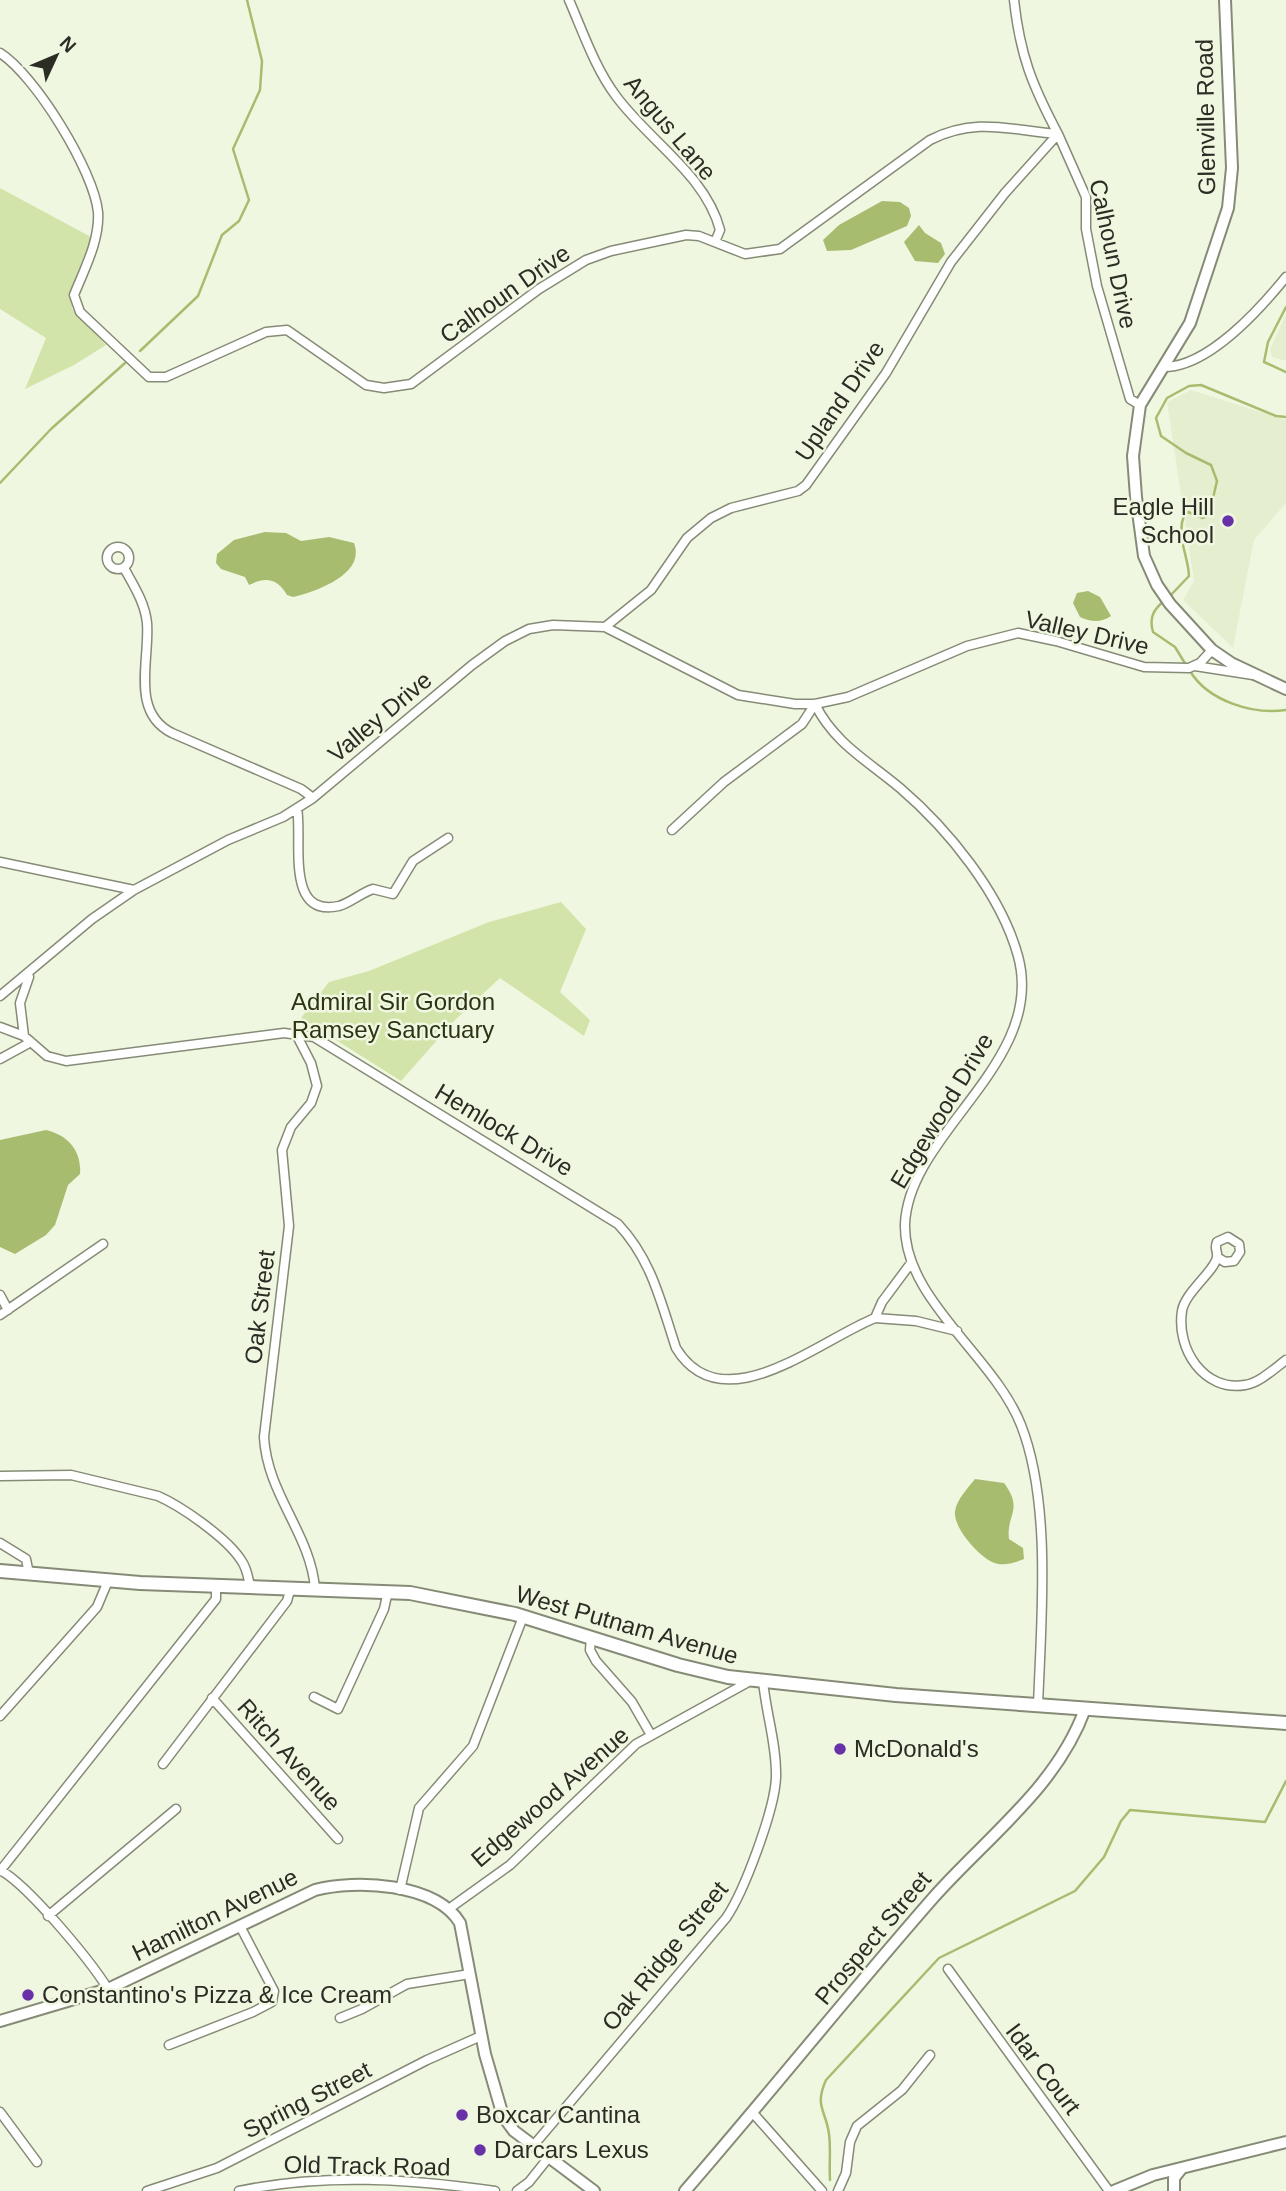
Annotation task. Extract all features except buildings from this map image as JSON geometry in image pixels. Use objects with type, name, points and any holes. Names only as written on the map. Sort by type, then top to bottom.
[{"type":"main road","name":"Glenville Road","points":[[1225,0],[1232,169],[1228,208],[1190,323],[1140,405],[1133,456],[1136,497],[1144,556],[1161,592],[1170,604],[1212,650],[1253,675],[1286,689]]},
{"type":"main road","name":"West Putnam Avenue","points":[[0,1571],[108,1581],[388,1591],[430,1596],[523,1617],[693,1670],[757,1681],[1038,1706],[1286,1723]]},
{"type":"main road","name":"Prospect Street","points":[[685,2191],[932,1899],[1024,1805],[1075,1735],[1085,1709]]},
{"type":"main road","name":"Hamilton Avenue","points":[[0,2021],[108,1989],[297,1898],[330,1886],[352,1883],[400,1890],[426,1895],[450,1908]]},
{"type":"main road","points":[[450,1908],[460,1923],[481,2036],[503,2116],[533,2146],[594,2191]]},
{"type":"main road","points":[[1112,2191],[1137,2180],[1286,2142]]},
{"type":"main road","points":[[1174,2191],[1174,2178],[1182,2168]]},
{"type":"street","name":"Angus Lane","points":[[569,0],[614,94],[683,169],[714,215],[720,230],[715,242]]},
{"type":"street","points":[[1014,0],[1019,45],[1032,81],[1058,134]]},
{"type":"street","name":"Calhoun Drive","points":[[0,53],[38,90],[85,170],[98,211],[96,236],[74,295],[75,302],[80,312],[149,377],[166,377],[239,342],[266,332],[286,330],[366,384],[384,388],[411,384],[539,289],[586,260],[611,251],[685,235],[715,242],[745,254],[780,249],[930,140],[958,127],[999,127],[1058,134],[1086,197],[1086,229],[1109,333],[1130,399],[1140,405]]},
{"type":"street","name":"Upland Drive","points":[[605,627],[651,590],[687,538],[711,518],[732,508],[798,491],[806,485],[886,373],[951,262],[1005,193],[1058,134]]},
{"type":"street","points":[[1164,367],[1174,367],[1200,355],[1243,325],[1286,277]]},
{"type":"street","points":[[124,568],[140,596],[147,623],[143,684],[156,721],[172,733],[301,789],[313,798]]},
{"type":"street","name":"Valley Drive","points":[[0,996],[30,974],[93,919],[134,890],[313,798],[505,641],[529,629],[553,625],[605,627],[738,695],[795,704],[815,704],[848,697],[986,639],[1018,634],[1056,641],[1144,667],[1188,668],[1253,675]]},
{"type":"street","points":[[1188,668],[1212,650]]},
{"type":"street","points":[[672,830],[724,782],[803,724],[815,704]]},
{"type":"street","name":"Edgewood Drive","points":[[815,704],[824,721],[842,743],[899,787],[951,838],[1003,921],[1021,969],[1018,1014],[1007,1043],[915,1187],[905,1222],[911,1263],[923,1287],[995,1378],[1020,1424],[1030,1450],[1038,1500],[1040,1542],[1038,1706]]},
{"type":"street","points":[[297,808],[298,878],[308,898],[322,906],[342,905],[373,888],[393,894],[413,861],[448,838]]},
{"type":"street","points":[[0,862],[134,890]]},
{"type":"street","points":[[0,1059],[27,1039],[20,1003],[30,974]]},
{"type":"street","name":"Hemlock Drive","points":[[0,1027],[27,1039],[47,1056],[66,1061],[284,1033],[314,1037],[618,1224],[636,1245],[653,1274],[676,1349],[690,1368],[700,1375],[730,1382],[759,1375],[876,1318]]},
{"type":"street","name":"Oak Street","points":[[296,1034],[311,1063],[317,1086],[311,1103],[291,1127],[282,1150],[289,1226],[264,1437],[267,1462],[275,1488],[311,1559],[315,1588]]},
{"type":"street","points":[[0,1315],[103,1244]]},
{"type":"street","points":[[1217,1257],[1182,1307],[1181,1320],[1191,1359],[1214,1383],[1237,1386],[1248,1385],[1286,1360]]},
{"type":"street","points":[[911,1263],[882,1302],[876,1318],[916,1321],[957,1331]]},
{"type":"street","points":[[0,1295],[8,1310]]},
{"type":"street","points":[[0,1476],[71,1475],[170,1501],[232,1549],[247,1570],[250,1586]]},
{"type":"street","points":[[0,1544],[26,1559],[29,1574]]},
{"type":"street","points":[[0,1716],[97,1607],[108,1581]]},
{"type":"street","points":[[108,1989],[48,1916],[9,1875],[0,1871],[216,1599],[216,1585]]},
{"type":"street","points":[[163,1764],[287,1601],[291,1587]]},
{"type":"street","points":[[314,1697],[338,1709],[384,1609],[388,1591]]},
{"type":"street","points":[[400,1890],[419,1808],[473,1746],[523,1617]]},
{"type":"street","points":[[591,1638],[590,1650],[596,1661],[632,1702],[651,1735]]},
{"type":"street","name":"Edgewood Avenue","points":[[450,1908],[510,1864],[618,1759],[651,1735],[757,1681]]},
{"type":"street","name":"Oak Ridge Street","points":[[533,2146],[726,1919],[743,1891],[775,1788],[775,1758],[757,1681]]},
{"type":"street","name":"Ritch Avenue","points":[[212,1698],[338,1839]]},
{"type":"street","points":[[48,1916],[176,1809]]},
{"type":"street","points":[[169,2045],[253,2012],[272,2001],[274,1991],[240,1926]]},
{"type":"street","name":"Idar Court","points":[[948,1969],[1112,2191]]},
{"type":"street","points":[[340,2018],[362,2010],[407,1984],[470,1974]]},
{"type":"street","name":"Spring Street","points":[[147,2191],[217,2168],[426,2060],[481,2036]]},
{"type":"street","points":[[838,2191],[846,2173],[850,2142],[857,2126],[902,2090],[930,2055]]},
{"type":"street","points":[[0,2112],[37,2162]]},
{"type":"street","points":[[753,2113],[822,2191]]},
{"type":"street","points":[[517,2191],[529,2182],[549,2157]]},
{"type":"street","name":"Old Track Road","points":[[239,2191],[277,2183],[369,2180],[445,2184],[495,2191]]},
{"type":"shaded area","points":[[882,201],[900,202],[909,208],[911,216],[907,226],[851,250],[827,251],[823,240],[839,225]]},
{"type":"shaded area","points":[[919,225],[925,233],[941,243],[945,254],[938,263],[915,261],[904,242]]},
{"type":"shaded area","points":[[1286,314],[1286,361],[1272,357],[1270,349]]},
{"type":"shaded area","name":"Eagle Hill School","points":[[1191,390],[1286,420],[1286,503],[1254,540],[1233,648],[1183,600],[1194,581],[1167,402]]},
{"type":"shaded area","points":[[265,532],[286,533],[301,541],[329,537],[354,543],[356,554],[353,564],[337,579],[293,597],[287,595],[276,582],[266,580],[249,585],[245,577],[221,569],[216,563],[217,554],[234,540]]},
{"type":"shaded area","points":[[1088,591],[1100,597],[1111,616],[1096,621],[1080,617],[1073,603],[1077,593]]},
{"type":"shaded area","points":[[46,1130],[61,1136],[72,1145],[79,1158],[80,1174],[68,1185],[55,1225],[46,1235],[15,1254],[0,1247],[0,1140]]},
{"type":"shaded area","points":[[975,1479],[1004,1483],[1010,1492],[1014,1506],[1009,1539],[1023,1548],[1024,1559],[1004,1564],[992,1562],[962,1533],[955,1518],[955,1511],[960,1498]]},
{"type":"green space","points":[[0,188],[91,237],[74,286],[72,309],[106,345],[74,365],[25,389],[46,338],[0,309]]},
{"type":"green space","name":"Admiral Sir Gordon Ramsey Sanctuary","points":[[561,902],[586,929],[560,992],[590,1020],[584,1036],[500,978],[454,1021],[401,1081],[301,1018],[329,982],[369,971],[489,922]]},
{"type":"waterway","points":[[140,351],[198,296],[222,235],[239,221],[249,200],[233,149],[260,90],[262,61],[247,0]]},
{"type":"waterway","points":[[1286,307],[1268,342],[1264,362],[1286,372]]},
{"type":"waterway","points":[[0,483],[51,429],[125,363]]},
{"type":"waterway","points":[[1169,597],[1189,576],[1181,531],[1184,515],[1188,512],[1203,518],[1209,515],[1217,481],[1211,465],[1186,453],[1161,436],[1156,418],[1167,398],[1189,386],[1201,385],[1276,416],[1286,417]]},
{"type":"waterway","points":[[1164,601],[1153,615],[1153,632],[1175,647],[1186,665]]},
{"type":"waterway","points":[[1190,671],[1208,690],[1232,704],[1260,710],[1286,710]]},
{"type":"waterway","points":[[830,2180],[829,2134],[821,2103],[826,2080],[939,1958],[1075,1891],[1104,1857],[1121,1821],[1130,1810],[1265,1822],[1286,1781]]},
{"type":"place","name":"Eagle Hill School","points":[[1228,521]]},
{"type":"place","name":"McDonald's","points":[[840,1749]]},
{"type":"place","name":"Constantino's Pizza & Ice Cream","points":[[28,1995]]},
{"type":"place","name":"Boxcar Cantina","points":[[462,2115]]},
{"type":"place","name":"Darcars Lexus","points":[[480,2150]]}]
